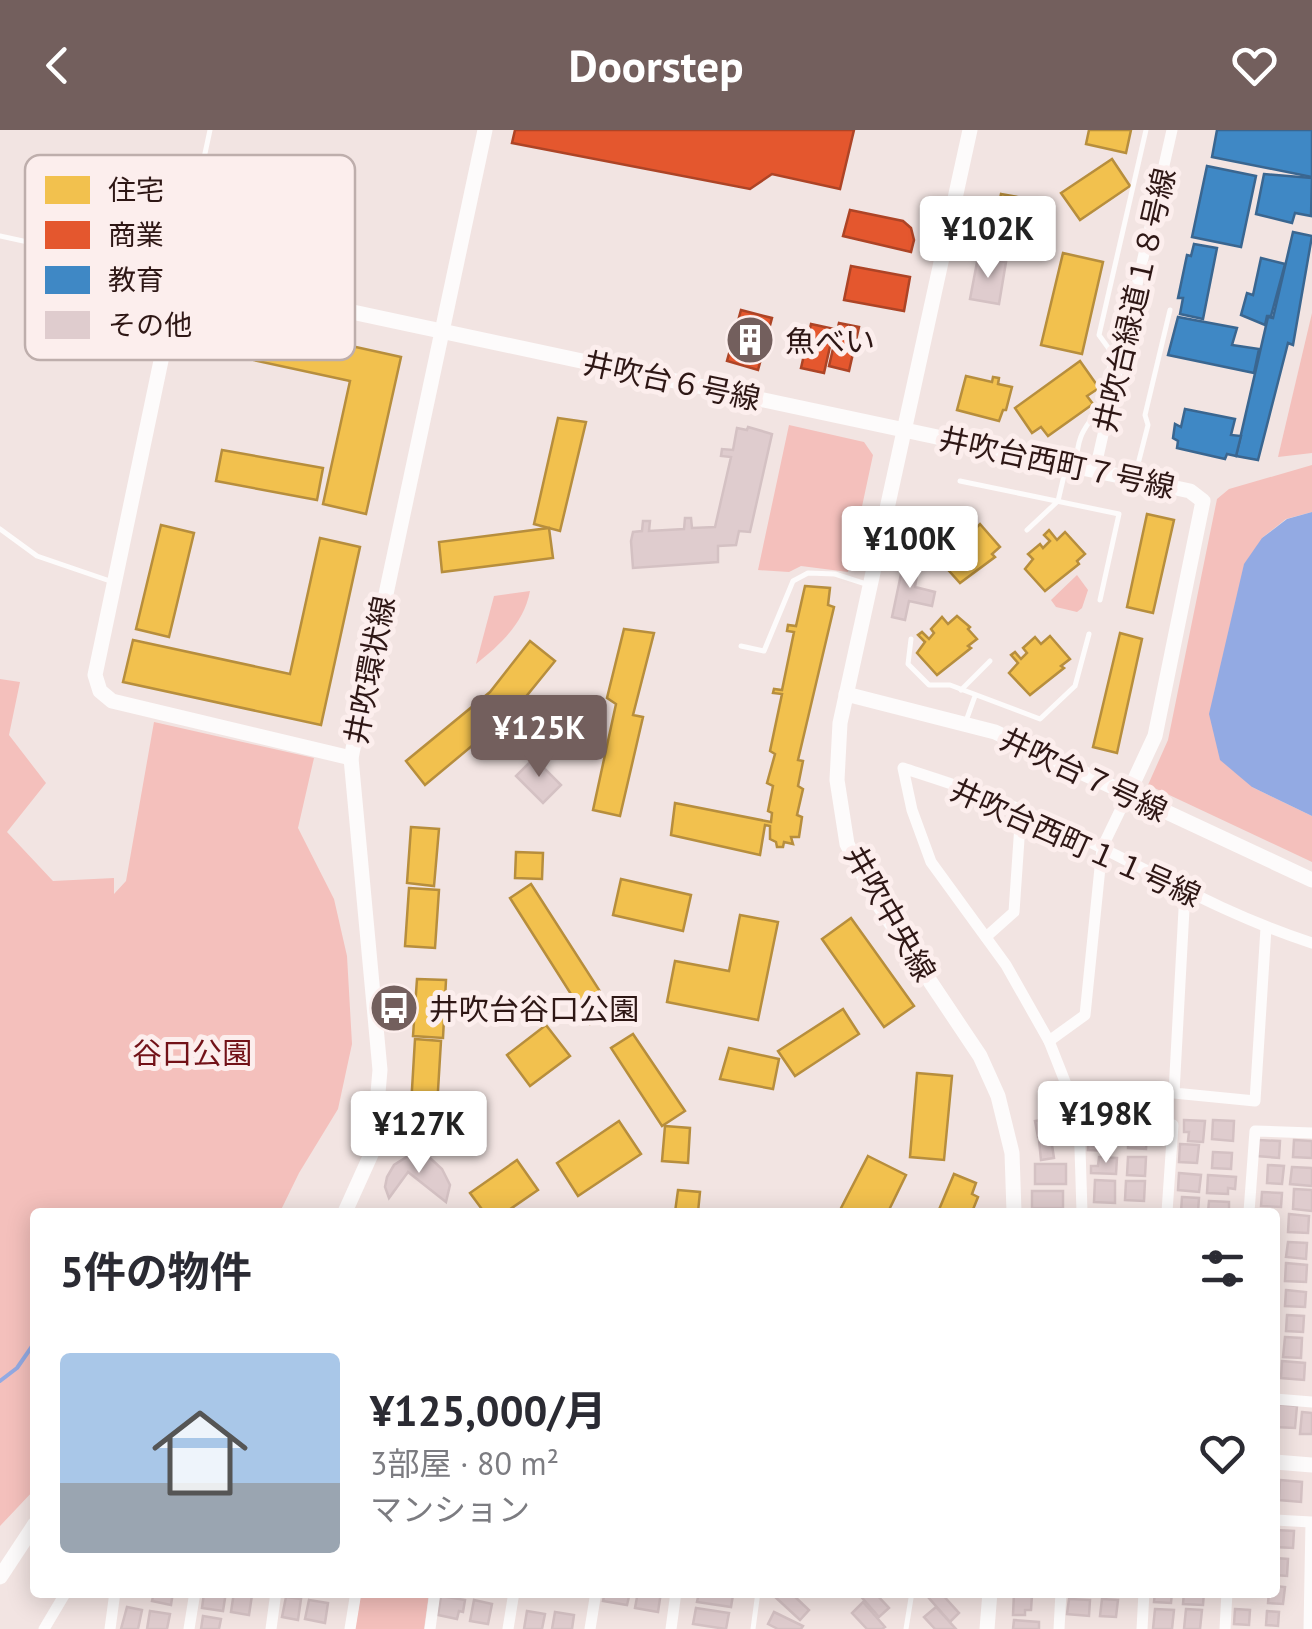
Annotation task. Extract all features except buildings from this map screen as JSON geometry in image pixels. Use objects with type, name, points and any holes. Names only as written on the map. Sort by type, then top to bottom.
[{"type":"street","name":"井吹環状線","points":[[347,1208],[373,1150],[380,1070],[351,758],[485,130]]},
{"type":"street","name":"井吹中央線","points":[[970,130],[840,723],[837,780],[847,844],[879,904],[980,1056],[998,1096],[1012,1154],[1014,1208]]},
{"type":"street","name":"井吹台緑道１８号線","points":[[1096,470],[1172,130]]},
{"type":"street","name":"井吹台６号線","points":[[355,311],[903,429]]},
{"type":"street","points":[[161,360],[94,676],[100,690],[112,701],[351,758]]},
{"type":"street","name":"井吹台西町７号線","points":[[903,429],[1190,490],[1202,500],[1155,736],[1128,794]]},
{"type":"street","name":"井吹台７号線","points":[[846,694],[995,732],[1312,880]]},
{"type":"street","name":"井吹台西町１１号線","points":[[1082,1208],[1078,1118],[1049,1041],[1006,965],[932,862],[912,810],[904,768],[1021,810],[1185,891],[1266,928],[1312,943]]},
{"type":"street","points":[[1049,1041],[1085,1016],[1102,848],[1128,794]]},
{"type":"street","points":[[986,937],[1014,912],[1021,810]]},
{"type":"street","points":[[1185,891],[1174,1092],[1255,1101],[1266,928]]},
{"type":"street","points":[[1078,1118],[1173,1125],[1166,1208]]},
{"type":"street","points":[[1249,1208],[1254,1132],[1312,1133]]},
{"type":"street","points":[[1280,1399],[1312,1402]]},
{"type":"street","points":[[1280,1462],[1312,1464]]},
{"type":"street","points":[[1280,1520],[1310,1522],[1308,1629]]},
{"type":"street","points":[[0,1577],[30,1532]]},
{"type":"street","points":[[44,1629],[62,1598]]},
{"type":"street","points":[[110,1629],[114,1598]]},
{"type":"street","points":[[189,1629],[194,1598]]},
{"type":"street","points":[[271,1629],[275,1598]]},
{"type":"street","points":[[350,1629],[355,1598]]},
{"type":"street","points":[[430,1629],[434,1598]]},
{"type":"street","points":[[508,1629],[513,1598]]},
{"type":"street","points":[[590,1629],[595,1598]]},
{"type":"street","points":[[671,1629],[675,1598]]},
{"type":"street","points":[[987,1629],[990,1598]]},
{"type":"street","points":[[1059,1629],[1062,1598]]},
{"type":"street","points":[[1142,1629],[1144,1598]]},
{"type":"street","points":[[1225,1629],[1227,1598]]},
{"type":"lane","points":[[205,155],[210,130]]},
{"type":"lane","points":[[1026,530],[1058,501],[1078,436],[1104,392],[1112,353],[1099,335],[1146,130]]},
{"type":"lane","points":[[0,236],[25,241]]},
{"type":"lane","points":[[1134,478],[1170,310]]},
{"type":"lane","points":[[960,480],[1118,514],[1100,600]]},
{"type":"lane","points":[[0,528],[37,556],[113,582]]},
{"type":"lane","points":[[741,646],[764,652],[793,581],[808,573],[834,574],[869,585]]},
{"type":"lane","points":[[911,639],[908,664],[929,686],[950,685],[1040,720],[1075,686],[1089,634]]},
{"type":"lane","points":[[961,690],[990,661]]},
{"type":"lane","points":[[965,724],[975,696]]},
{"type":"lane","points":[[753,1629],[757,1598]]},
{"type":"lane","points":[[906,1629],[911,1598]]},
{"type":"green space","points":[[1312,313],[1312,453],[1278,457]]},
{"type":"green space","points":[[789,425],[864,442],[873,455],[848,572],[801,566],[789,572],[758,570]]},
{"type":"green space","points":[[1312,465],[1312,512],[1286,519],[1262,538],[1252,787],[1312,816],[1312,862],[1148,785],[1168,740],[1217,499],[1229,489]]},
{"type":"green space","points":[[1077,575],[1088,590],[1082,608],[1077,612],[1056,607],[1051,600]]},
{"type":"green space","points":[[530,591],[517,623],[476,664],[494,596]]},
{"type":"green space","name":"谷口公園","points":[[0,679],[20,682],[9,735],[46,783],[7,832],[53,881],[114,878],[114,894],[126,881],[154,722],[314,758],[298,828],[334,899],[347,956],[352,1044],[338,1109],[282,1208],[30,1208],[30,1494],[0,1526]]},
{"type":"green space","points":[[360,1598],[428,1598],[424,1629],[355,1629]]},
{"type":"water","points":[[1312,512],[1312,816],[1252,787],[1220,760],[1209,714],[1244,564],[1262,538],[1287,519]]},
{"type":"waterway","points":[[0,1381],[17,1368],[30,1349]]},
{"type":"place","name":"魚べい","points":[[750,340]]},
{"type":"place","name":"井吹台谷口公園","points":[[394,1008]]}]
